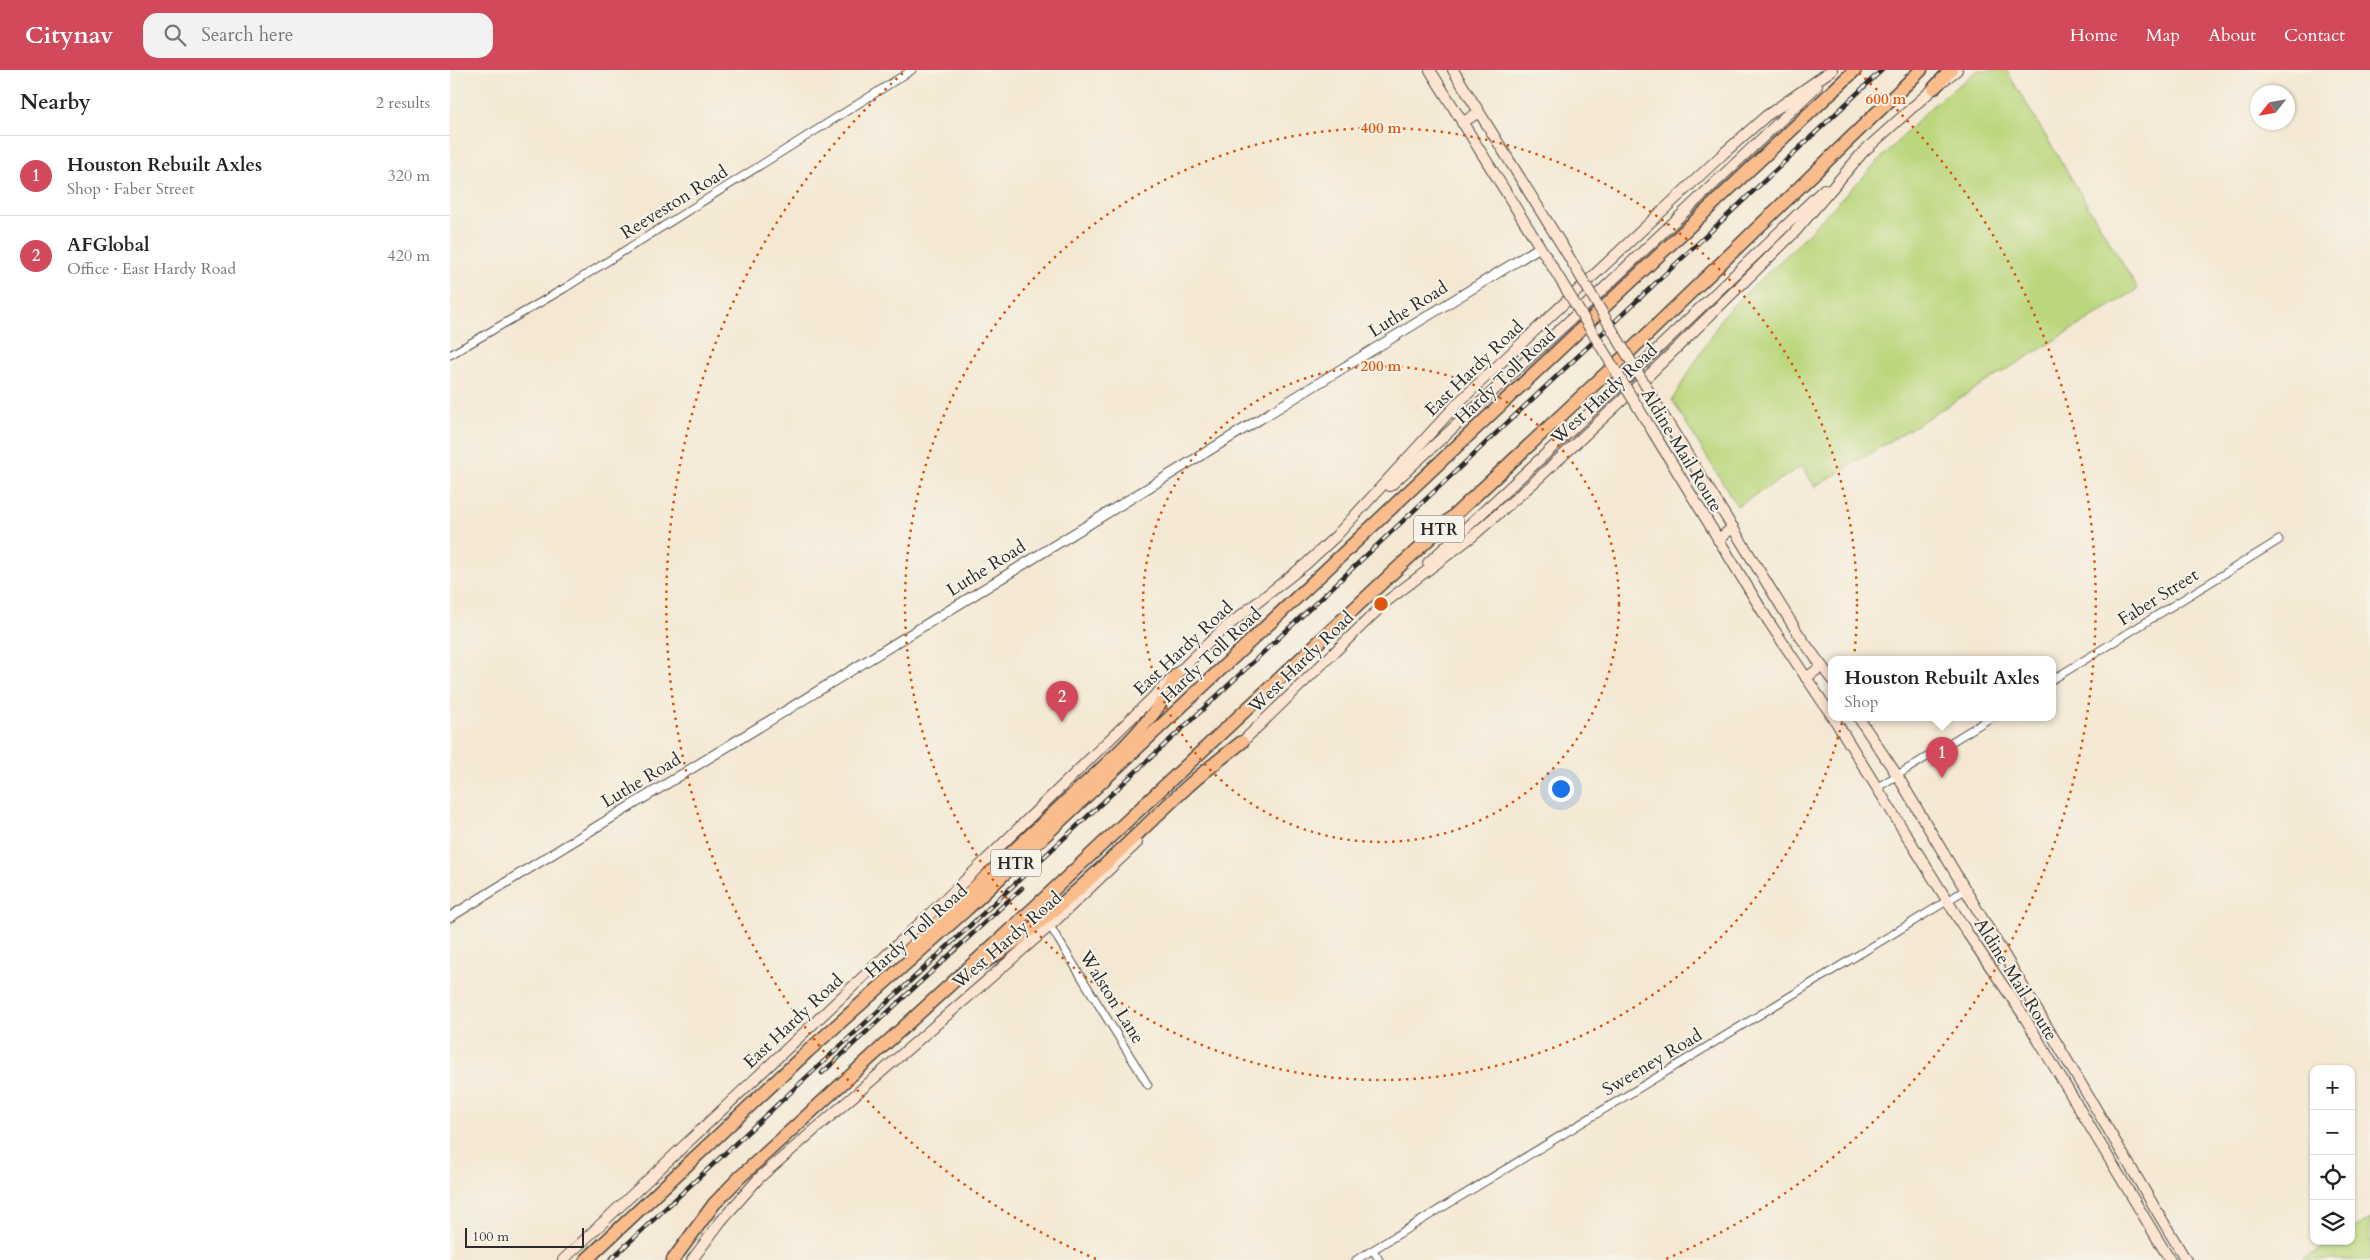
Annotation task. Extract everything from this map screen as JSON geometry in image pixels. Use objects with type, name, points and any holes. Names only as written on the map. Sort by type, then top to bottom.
[{"type":"highway","name":"Hardy Toll Road","points":[[586,1260],[808,1052],[967,909],[1855,70]]},
{"type":"highway","name":"HTR","points":[[673,1260],[714,1204],[739,1178],[952,983],[1622,358],[1921,70]]},
{"type":"highway","points":[[1934,88],[1951,70]]},
{"type":"highway","points":[[808,1052],[932,927],[1101,769],[1144,724],[1170,690],[1176,675]]},
{"type":"highway","points":[[952,983],[1011,946],[1098,872],[1187,787],[1242,742]]},
{"type":"main road","name":"Aldine Mail Route","points":[[1430,70],[1580,311],[1718,540],[1828,710]]},
{"type":"main road","name":"Aldine Mail Route","points":[[1453,70],[1795,628],[1828,674]]},
{"type":"main road","name":"West Hardy Road","points":[[692,1260],[721,1221],[759,1178],[1050,926],[1387,601],[1481,529],[1530,486],[1645,379],[1794,233],[1863,152],[1934,88],[1957,70]]},
{"type":"main road","points":[[1336,536],[1580,311],[1653,240],[1753,148],[1831,71]]},
{"type":"main road","name":"East Hardy Road","points":[[563,1260],[953,892],[1220,632],[1306,564],[1336,536],[1458,403],[1724,153],[1766,116],[1831,71]]},
{"type":"main road","points":[[1462,123],[1479,112]]},
{"type":"main road","points":[[1387,601],[1623,382],[1863,152]]},
{"type":"main road","points":[[1718,540],[1733,527]]},
{"type":"main road","points":[[1806,678],[1822,666]]},
{"type":"main road","name":"Aldine Mail Route","points":[[1835,721],[1978,948],[2022,1013],[2170,1260]]},
{"type":"main road","name":"Aldine Mail Route","points":[[1861,721],[1897,775],[1992,938],[2186,1260]]},
{"type":"main road","points":[[1978,948],[1992,938]]},
{"type":"main road","points":[[2048,1059],[2060,1051]]},
{"type":"main road","points":[[2124,1184],[2135,1176]]},
{"type":"street","name":"Reeveston Road","points":[[450,355],[565,288],[912,70]]},
{"type":"street","name":"Luthe Road","points":[[450,917],[1540,247]]},
{"type":"street","name":"Faber Street","points":[[2056,678],[2279,540]]},
{"type":"street","points":[[1878,787],[1985,721]]},
{"type":"street","name":"Sweeney Road","points":[[1356,1260],[1949,902],[1965,890]]},
{"type":"street","name":"Walston Lane","points":[[1050,926],[1148,1085]]},
{"type":"street","points":[[1373,1250],[1379,1260]]},
{"type":"green space","points":[[1978,70],[2006,70],[2138,289],[1815,487],[1802,466],[1737,506],[1672,400],[1725,313],[1789,253],[1932,106]]},
{"type":"green space","points":[[2370,1219],[2370,1260],[2302,1260],[2326,1245],[2355,1245],[2355,1228]]},
{"type":"railway","points":[[610,1260],[1201,711],[1882,70]]},
{"type":"railway","points":[[822,1073],[1022,888]]},
{"type":"place","name":"AFGlobal","points":[[1062,722]]},
{"type":"place","name":"Houston Rebuilt Axles","points":[[1942,778]]}]
